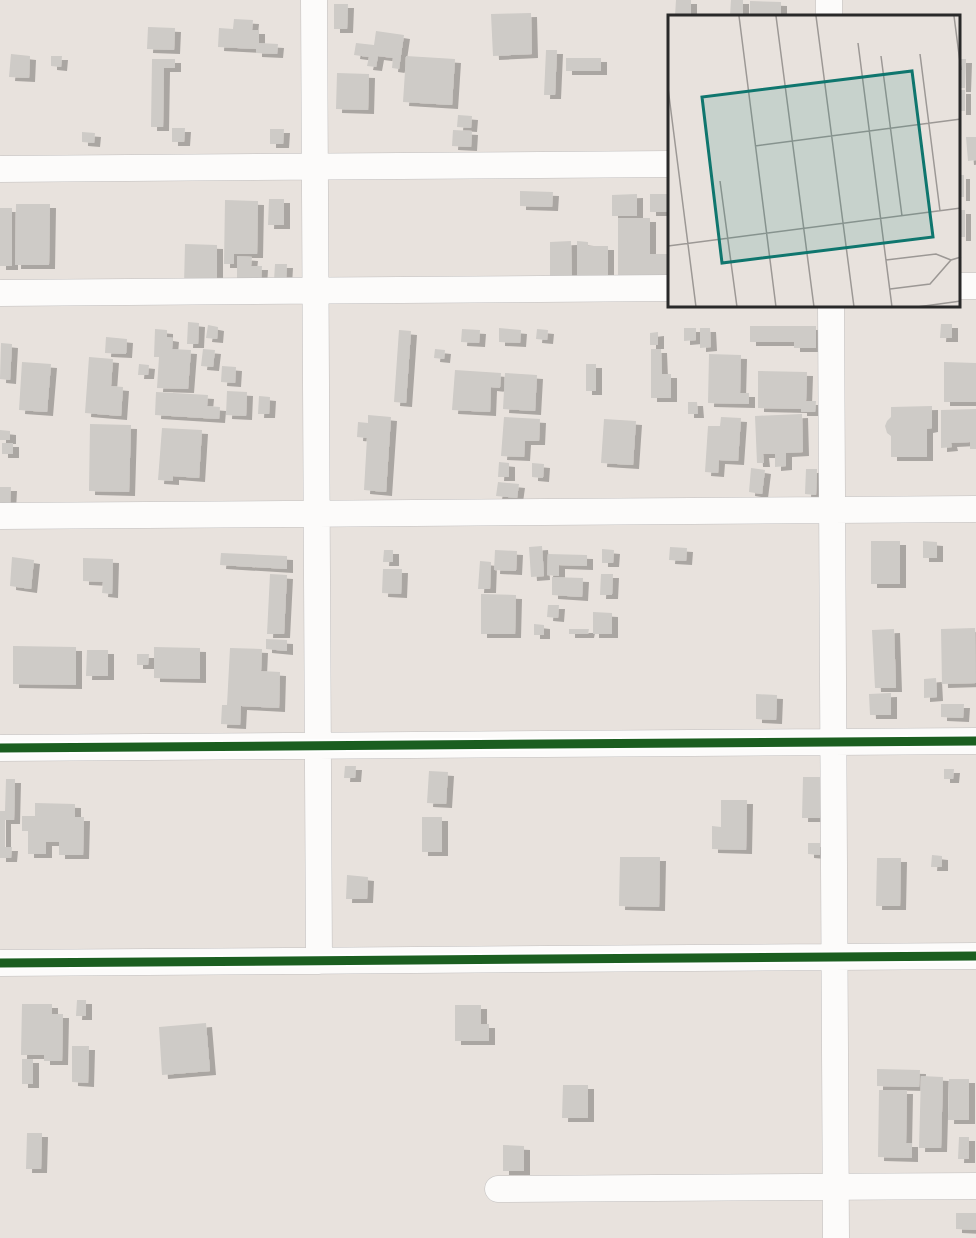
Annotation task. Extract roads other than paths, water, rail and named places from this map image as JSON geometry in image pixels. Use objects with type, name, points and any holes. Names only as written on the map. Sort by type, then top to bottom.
[{"type":"street","points":[[314,0],[319,961]]},
{"type":"street","points":[[0,169],[668,164]]},
{"type":"street","points":[[0,293],[668,288]]},
{"type":"street","points":[[831,308],[836,1238]]},
{"type":"street","points":[[0,516],[976,509]]},
{"type":"street","points":[[0,748],[976,741]]},
{"type":"street","points":[[0,963],[976,956]]},
{"type":"street","points":[[498,1189],[976,1186]]}]
